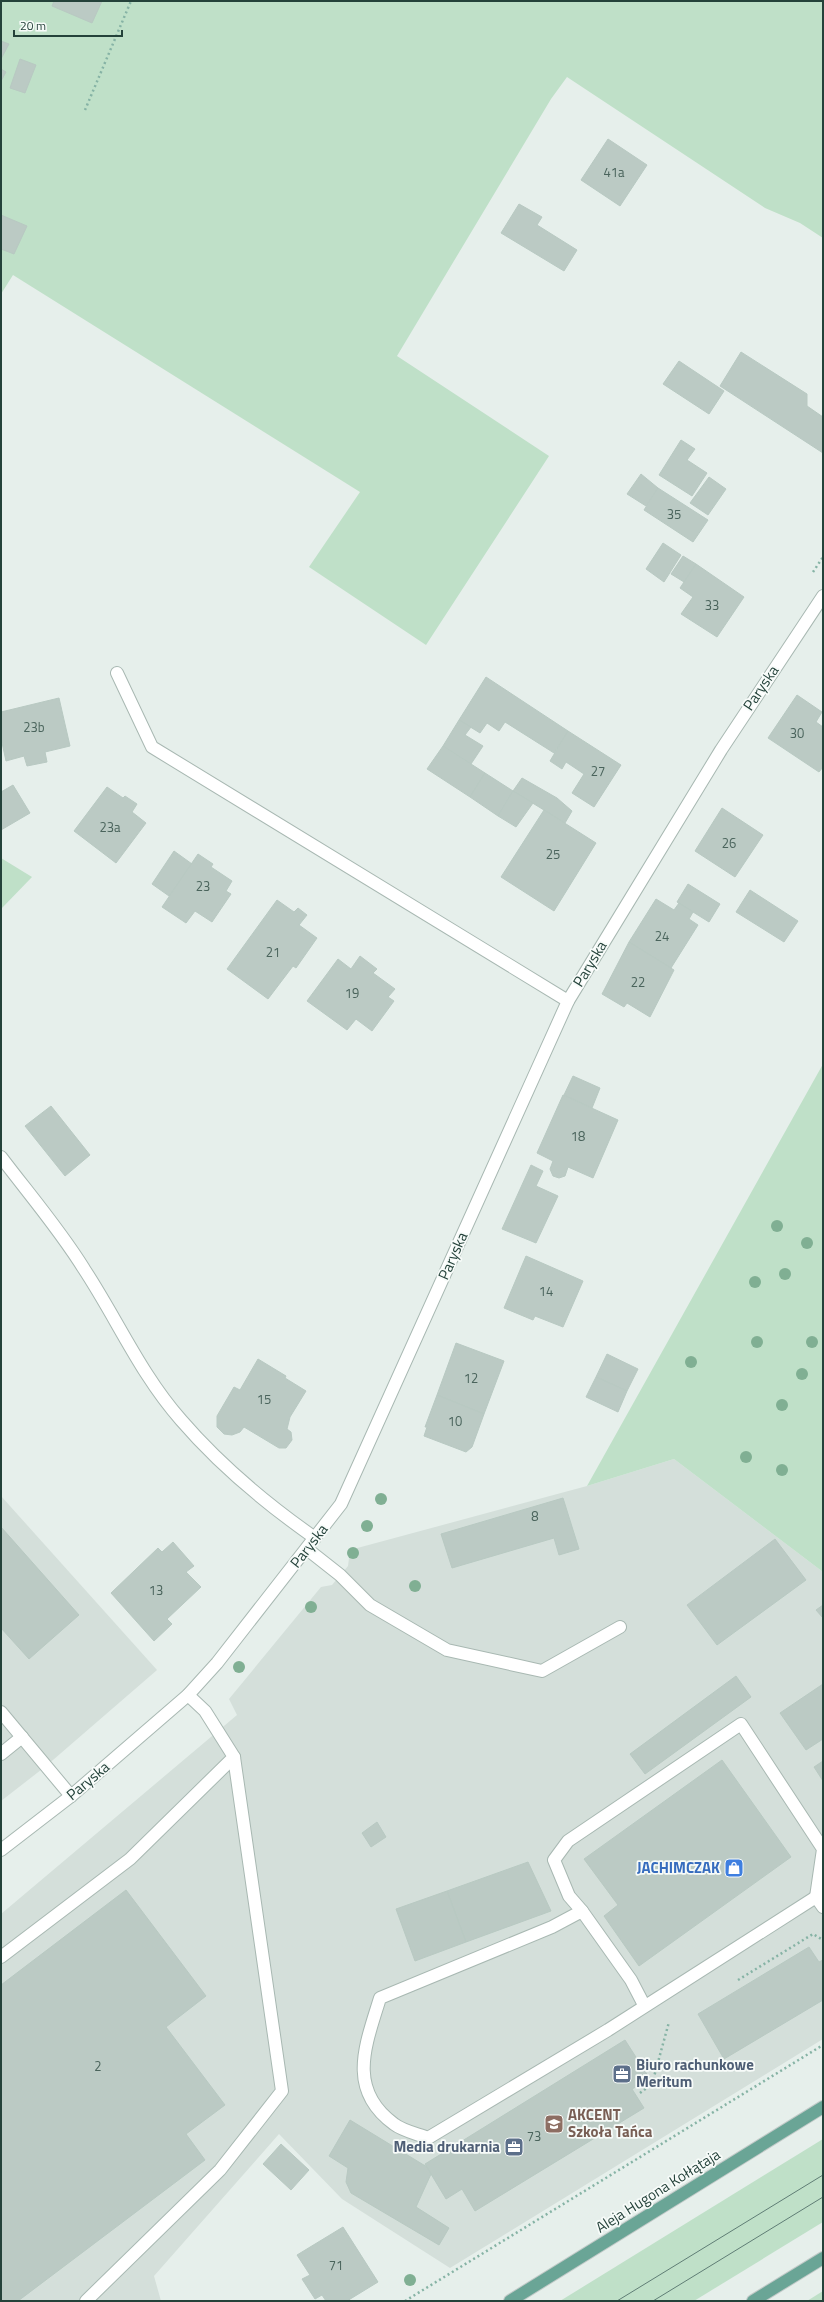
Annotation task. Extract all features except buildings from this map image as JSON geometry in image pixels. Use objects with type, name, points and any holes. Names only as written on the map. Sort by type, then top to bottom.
[{"type":"main road","name":"Aleja Hugona Kołłątaja","points":[[510,2301],[823,2107]]},
{"type":"main road","points":[[753,2301],[823,2258]]},
{"type":"street","name":"Paryska","points":[[1,1850],[71,1796],[188,1695],[217,1663],[341,1504],[568,1001],[721,750],[823,596]]},
{"type":"street","points":[[117,673],[152,747],[568,1001]]},
{"type":"street","points":[[1,1157],[84,1268],[146,1373],[180,1420],[217,1457],[293,1523],[315,1538]]},
{"type":"street","points":[[307,1549],[340,1575],[370,1605],[447,1650],[542,1671],[620,1627]]},
{"type":"street","points":[[86,2301],[220,2170],[282,2091],[234,1757],[205,1711],[188,1695]]},
{"type":"street","points":[[1,1712],[71,1796]]},
{"type":"street","points":[[582,1911],[552,1927],[380,1998],[364,2051],[363,2079],[372,2101],[394,2124],[428,2138],[608,2030],[644,2005],[820,1902],[823,1849],[741,1724],[568,1840],[554,1860],[569,1896],[582,1911],[631,1980],[644,2005]]},
{"type":"street","points":[[1,1754],[22,1737]]},
{"type":"street","points":[[1,1957],[130,1859],[234,1757]]},
{"type":"path","points":[[85,110],[131,1]]},
{"type":"path","points":[[810,576],[823,557]]},
{"type":"path","points":[[731,1984],[813,1934],[823,1940]]},
{"type":"path","points":[[640,2094],[652,2084],[670,2021]]},
{"type":"path","points":[[405,2301],[823,2045]]},
{"type":"shaded area","points":[[674,1459],[823,1572],[823,2039],[450,2268],[342,2199],[279,2134],[154,2276],[161,2301],[1,2301],[1,1914],[237,1715],[229,1699],[321,1587],[332,1585],[348,1566],[350,1550],[587,1486]]},
{"type":"shaded area","points":[[1,1496],[157,1670],[46,1766],[1,1801]]},
{"type":"green space","points":[[1,1],[823,1],[823,238],[800,223],[765,208],[567,77],[551,99],[397,356],[549,456],[426,645],[309,567],[360,492],[13,275],[1,294]]},
{"type":"green space","points":[[1,858],[32,877],[1,909]]},
{"type":"green space","points":[[823,1064],[823,1572],[674,1459],[587,1486]]},
{"type":"green space","points":[[823,2139],[823,2222],[694,2301],[560,2301]]},
{"type":"green space","points":[[823,2291],[823,2301],[807,2301]]},
{"type":"tram line","points":[[617,2301],[823,2175]]},
{"type":"tram line","points":[[653,2301],[823,2197]]},
{"type":"place","name":"JACHIMCZAK","points":[[734,1868]]},
{"type":"place","name":"Biuro rachunkowe Meritum","points":[[622,2074]]},
{"type":"place","name":"AKCENT Szkoła Tańca","points":[[554,2124]]},
{"type":"place","name":"Media drukarnia","points":[[514,2147]]}]
